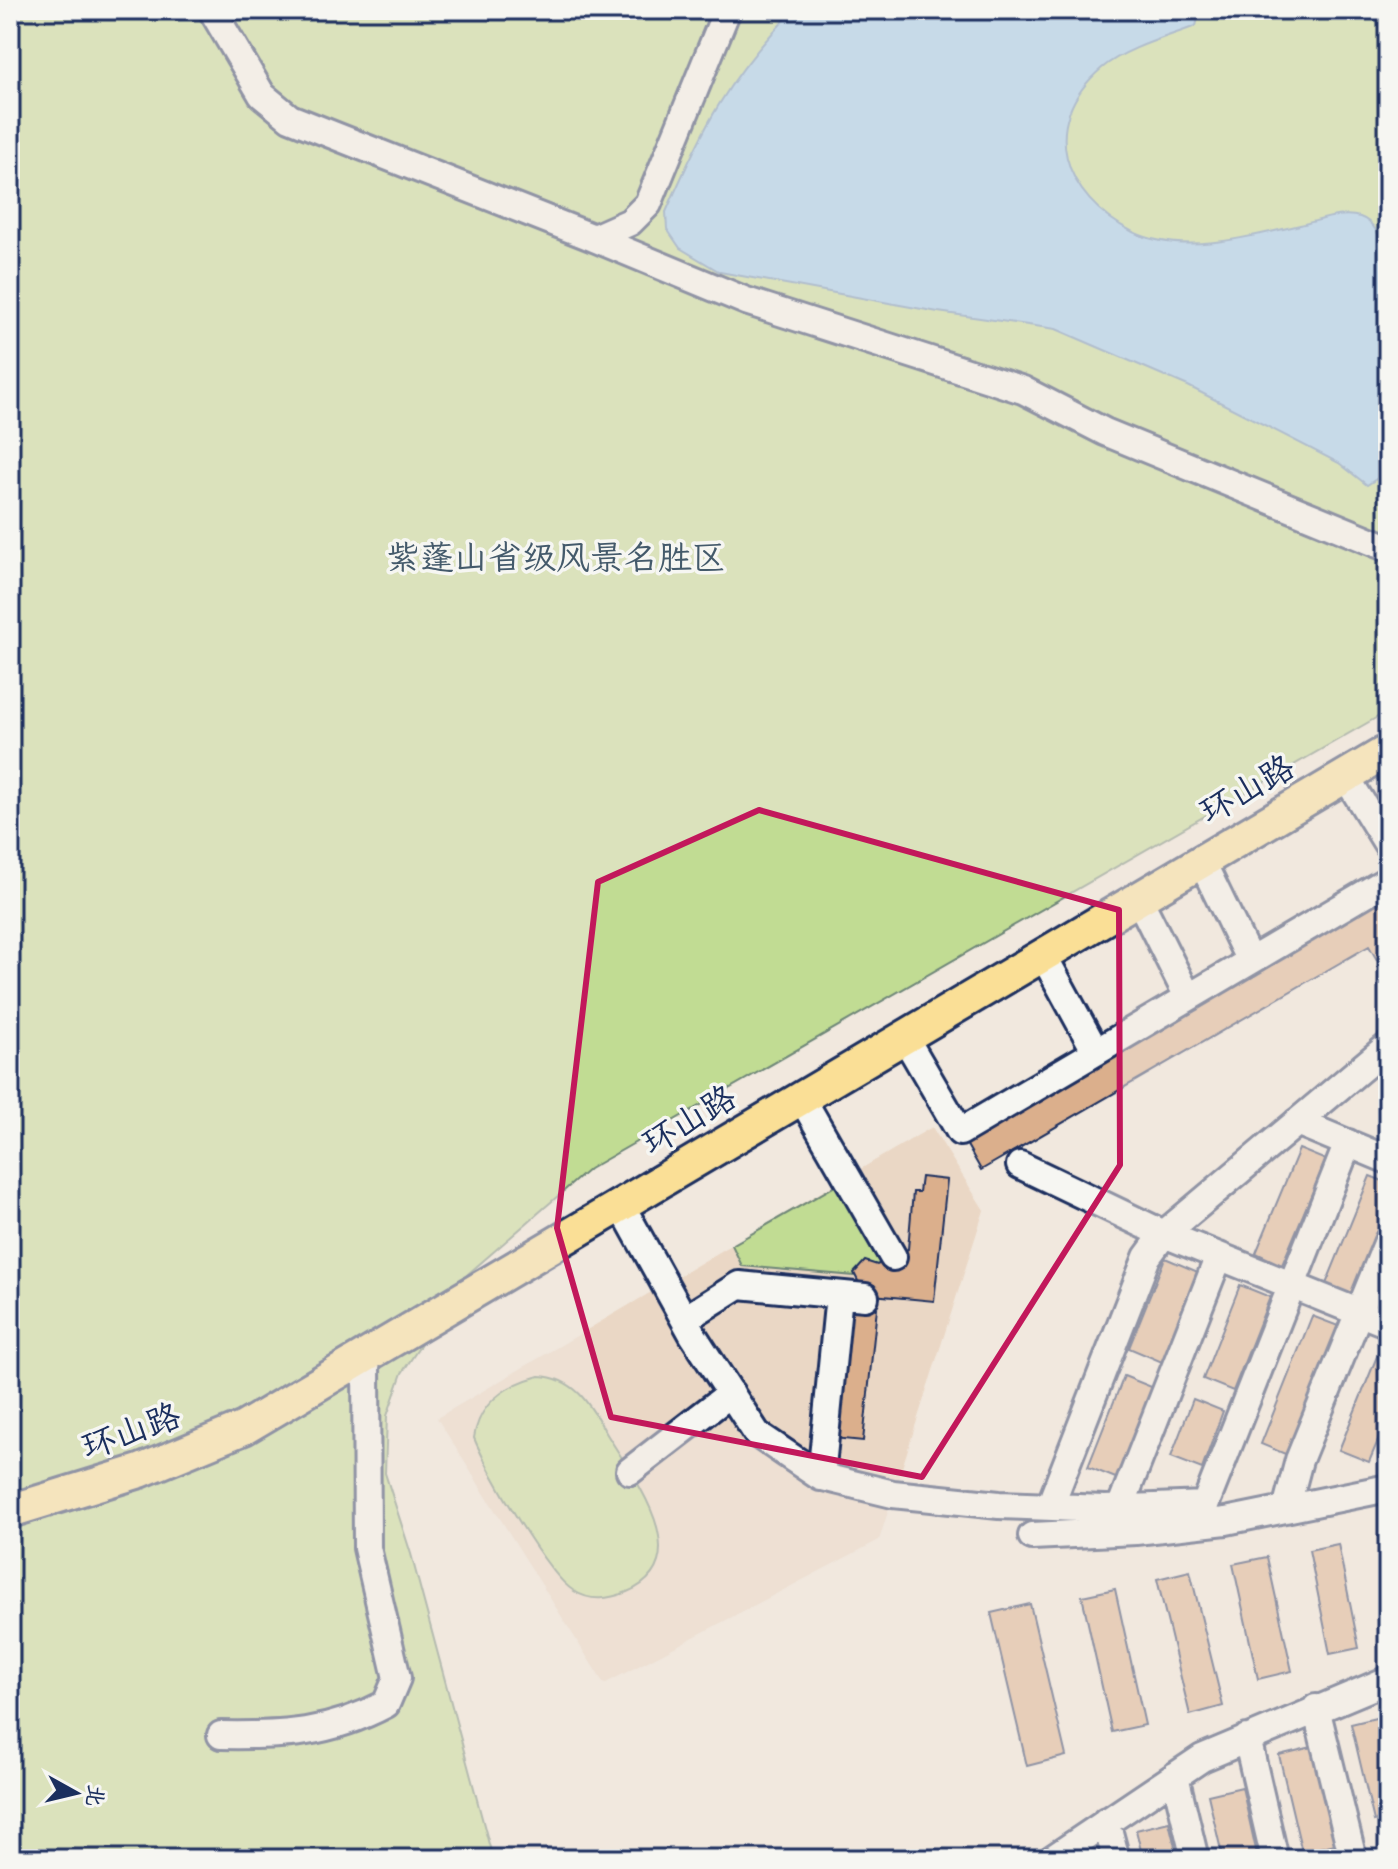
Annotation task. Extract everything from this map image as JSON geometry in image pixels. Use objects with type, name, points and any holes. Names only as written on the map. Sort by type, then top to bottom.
[{"type":"main road","name":"环山路","points":[[10,1511],[140,1471],[244,1428],[1388,751]]},
{"type":"street","points":[[212,10],[262,95],[290,118],[746,301],[1023,390],[1105,432],[1388,548]]},
{"type":"street","points":[[594,238],[630,222],[648,204],[727,10]]},
{"type":"street","points":[[1345,775],[1388,845]]},
{"type":"street","points":[[1201,860],[1250,961]]},
{"type":"street","points":[[904,1036],[960,1132],[1388,880]]},
{"type":"street","points":[[1138,897],[1188,997]]},
{"type":"street","points":[[1042,953],[1096,1052]]},
{"type":"street","points":[[1050,1506],[1147,1257],[1164,1234],[1388,1046]]},
{"type":"street","points":[[801,1097],[893,1257]]},
{"type":"street","points":[[1297,1122],[1388,1160]]},
{"type":"street","points":[[621,1205],[685,1319],[757,1434],[821,1477],[893,1494],[1050,1506],[1120,1508],[1205,1505],[1348,1143]]},
{"type":"street","points":[[1020,1165],[1164,1234],[1388,1324]]},
{"type":"street","points":[[1286,1509],[1299,1460],[1388,1241]]},
{"type":"street","points":[[1120,1508],[1219,1256]]},
{"type":"street","points":[[685,1319],[739,1285],[852,1296],[821,1477]]},
{"type":"street","points":[[221,1735],[284,1736],[355,1720],[386,1704],[397,1678],[367,1548],[366,1357]]},
{"type":"street","points":[[630,1471],[731,1393]]},
{"type":"street","points":[[1032,1536],[1226,1521],[1388,1488]]},
{"type":"street","points":[[1052,1859],[1202,1758],[1388,1680]]},
{"type":"street","points":[[1316,1708],[1353,1859]]},
{"type":"street","points":[[1247,1738],[1275,1859]]},
{"type":"street","points":[[1175,1776],[1195,1859]]},
{"type":"street","points":[[1106,1821],[1116,1859]]},
{"type":"highlighted area","points":[[759,810],[1119,910],[1120,1165],[922,1477],[611,1417],[557,1228],[598,882]]},
{"type":"shaded area","points":[[932,1127],[984,1210],[879,1540],[604,1684],[437,1418]]},
{"type":"green space","name":"紫蓬山省级风景名胜区","points":[[10,10],[1388,10],[1388,711],[589,1169],[468,1274],[402,1373],[387,1416],[385,1473],[411,1554],[493,1859],[10,1859]]},
{"type":"green space","points":[[844,1181],[885,1261],[877,1265],[865,1262],[855,1273],[856,1276],[742,1266],[732,1245]]},
{"type":"green space","points":[[539,1376],[563,1382],[589,1405],[632,1473],[654,1518],[660,1540],[658,1561],[648,1578],[627,1592],[607,1598],[593,1598],[574,1591],[562,1581],[519,1520],[474,1438],[482,1414],[496,1397],[516,1384]]},
{"type":"water","points":[[794,10],[1200,10],[1196,26],[1112,61],[1082,89],[1070,112],[1065,135],[1067,158],[1075,179],[1089,199],[1109,217],[1133,232],[1173,243],[1238,239],[1338,216],[1353,215],[1371,224],[1388,261],[1387,472],[1367,485],[1339,463],[1188,386],[1056,329],[938,312],[720,272],[680,248],[667,229],[666,212],[692,154],[734,81]]},
{"type":"building","points":[[1383,898],[1388,907],[1388,979],[1369,946],[981,1170],[964,1140]]},
{"type":"building","points":[[1299,1149],[1326,1160],[1282,1265],[1256,1253]]},
{"type":"building","points":[[1370,1176],[1388,1183],[1388,1214],[1354,1296],[1326,1284]]},
{"type":"building","points":[[921,1177],[947,1180],[934,1301],[873,1295],[874,1285],[860,1285],[854,1273],[865,1261],[877,1265],[908,1249],[913,1192],[919,1192]]},
{"type":"building","points":[[1165,1258],[1198,1272],[1162,1362],[1129,1348]]},
{"type":"building","points":[[1240,1285],[1270,1297],[1233,1391],[1203,1379]]},
{"type":"building","points":[[848,1305],[877,1308],[863,1441],[834,1438]]},
{"type":"building","points":[[1312,1316],[1341,1327],[1290,1456],[1261,1444]]},
{"type":"building","points":[[1382,1344],[1388,1347],[1388,1417],[1369,1462],[1339,1450]]},
{"type":"building","points":[[1124,1376],[1154,1388],[1118,1479],[1088,1467]]},
{"type":"building","points":[[1193,1399],[1223,1411],[1202,1469],[1171,1457]]},
{"type":"building","points":[[1338,1544],[1359,1648],[1330,1654],[1309,1550]]},
{"type":"building","points":[[1267,1557],[1292,1671],[1258,1679],[1233,1564]]},
{"type":"building","points":[[1190,1571],[1223,1706],[1190,1715],[1157,1579]]},
{"type":"building","points":[[1115,1589],[1145,1725],[1112,1732],[1082,1596]]},
{"type":"building","points":[[1030,1604],[1066,1756],[1027,1766],[991,1613]]},
{"type":"building","points":[[1384,1716],[1388,1732],[1388,1818],[1374,1821],[1351,1724]]},
{"type":"building","points":[[1312,1747],[1335,1844],[1302,1852],[1279,1755]]},
{"type":"building","points":[[1242,1787],[1258,1859],[1223,1859],[1208,1795]]},
{"type":"building","points":[[1169,1822],[1178,1859],[1143,1859],[1136,1830]]}]
